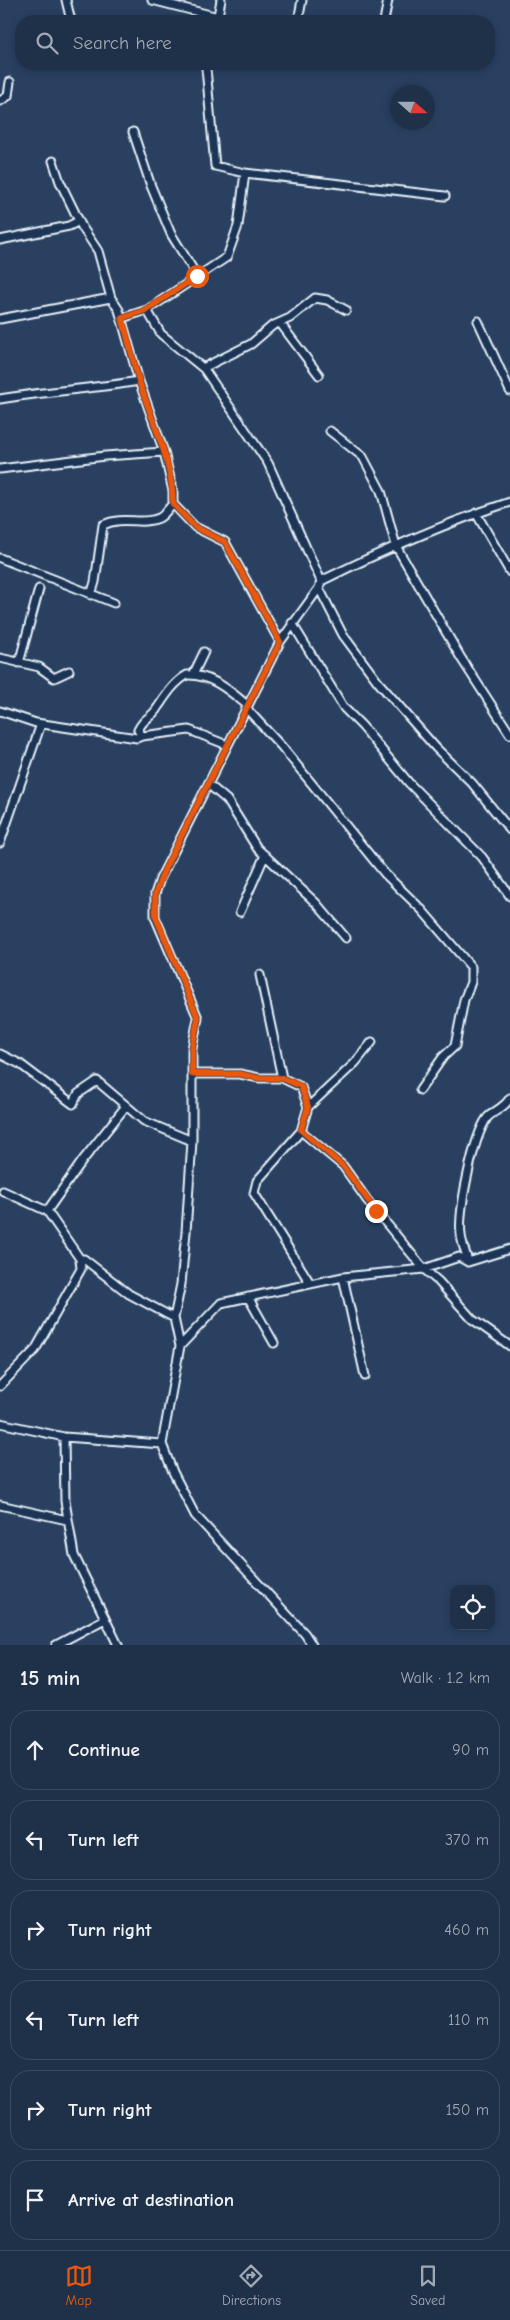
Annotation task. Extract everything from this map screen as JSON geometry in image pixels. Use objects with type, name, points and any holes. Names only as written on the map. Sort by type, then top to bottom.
[{"type":"street","points":[[66,0],[70,15]]},
{"type":"street","points":[[152,0],[169,2],[185,10],[203,15]]},
{"type":"street","points":[[219,15],[221,0]]},
{"type":"street","points":[[299,15],[302,0]]},
{"type":"street","points":[[385,15],[388,0]]},
{"type":"street","points":[[206,70],[215,166],[245,173],[445,196]]},
{"type":"street","points":[[0,101],[8,96],[10,82]]},
{"type":"street","points":[[133,132],[171,234],[197,276]]},
{"type":"street","points":[[53,161],[60,182],[79,221],[98,251],[111,298],[122,318],[139,381],[164,452],[173,492],[173,504],[161,518],[151,520],[114,520],[103,525],[95,582],[91,595]]},
{"type":"street","points":[[122,318],[146,310],[227,257],[238,226],[245,173]]},
{"type":"street","points":[[0,240],[69,226],[79,221]]},
{"type":"street","points":[[0,319],[111,298]]},
{"type":"street","points":[[203,368],[251,344],[272,326],[280,323],[315,298],[327,300],[346,310]]},
{"type":"street","points":[[146,310],[161,334],[203,368],[268,463],[344,635],[378,682],[436,748],[472,782],[510,830]]},
{"type":"street","points":[[478,322],[510,392]]},
{"type":"street","points":[[280,323],[319,375]]},
{"type":"street","points":[[0,398],[49,390],[111,386],[139,381]]},
{"type":"street","points":[[330,431],[363,457],[381,491],[396,546],[461,658],[510,734]]},
{"type":"street","points":[[0,469],[105,456],[164,452]]},
{"type":"street","points":[[312,1645],[305,1634],[194,1515],[162,1444],[180,1346],[174,1318],[181,1284],[192,1142],[192,1049],[198,1018],[158,924],[155,894],[179,837],[280,642],[320,584],[396,546],[476,513],[510,502]]},
{"type":"street","points":[[173,504],[195,527],[225,542],[280,642]]},
{"type":"street","points":[[476,513],[510,572]]},
{"type":"street","points":[[0,558],[114,603]]},
{"type":"street","points":[[20,663],[39,588]]},
{"type":"street","points":[[292,623],[344,708],[362,726],[409,783],[482,857],[510,896]]},
{"type":"street","points":[[193,674],[204,652]]},
{"type":"street","points":[[0,658],[39,667],[54,678],[69,671]]},
{"type":"street","points":[[142,736],[138,730],[144,718],[155,712],[182,678],[193,674],[222,684],[247,706],[385,874],[422,910],[471,967],[471,982],[464,1000],[455,1046],[443,1057],[420,1090]]},
{"type":"street","points":[[0,711],[41,724],[123,737],[189,730],[227,745]]},
{"type":"street","points":[[0,843],[41,724]]},
{"type":"street","points":[[208,784],[227,800],[251,841],[316,903],[346,938]]},
{"type":"street","points":[[240,912],[265,855]]},
{"type":"street","points":[[260,975],[282,1078]]},
{"type":"street","points":[[310,1283],[254,1193],[257,1181],[301,1130],[308,1107],[355,1063],[372,1042]]},
{"type":"street","points":[[0,1054],[20,1064],[73,1104],[78,1094],[97,1081],[144,1121],[192,1142]]},
{"type":"street","points":[[192,1074],[240,1074],[258,1078],[282,1078],[301,1086],[308,1107]]},
{"type":"street","points":[[468,1262],[461,1226],[462,1202],[468,1178],[483,1126],[491,1114],[506,1106],[510,1098]]},
{"type":"street","points":[[47,1212],[83,1160],[126,1106]]},
{"type":"street","points":[[301,1130],[343,1166],[367,1200],[424,1269],[439,1282],[478,1324],[510,1346]]},
{"type":"street","points":[[0,1386],[35,1350],[81,1269],[80,1259],[47,1212],[3,1191]]},
{"type":"street","points":[[180,1346],[220,1304],[343,1277],[424,1269],[458,1257],[468,1262],[510,1248]]},
{"type":"street","points":[[80,1259],[84,1259],[147,1306],[174,1318]]},
{"type":"street","points":[[343,1277],[365,1376]]},
{"type":"street","points":[[248,1297],[274,1343]]},
{"type":"street","points":[[0,1422],[64,1437],[162,1444]]},
{"type":"street","points":[[64,1437],[66,1520],[74,1556],[118,1645]]},
{"type":"street","points":[[0,1505],[66,1520]]},
{"type":"street","points":[[56,1645],[105,1619]]},
{"type":"route","points":[[197,276],[146,310],[122,318],[139,381],[164,452],[173,492],[173,504],[195,527],[225,542],[280,642],[179,837],[160,879],[155,894],[156,917],[160,931],[198,1018],[192,1049],[192,1074],[240,1074],[258,1078],[282,1078],[301,1086],[308,1107],[301,1130],[343,1166],[376,1211]]}]
